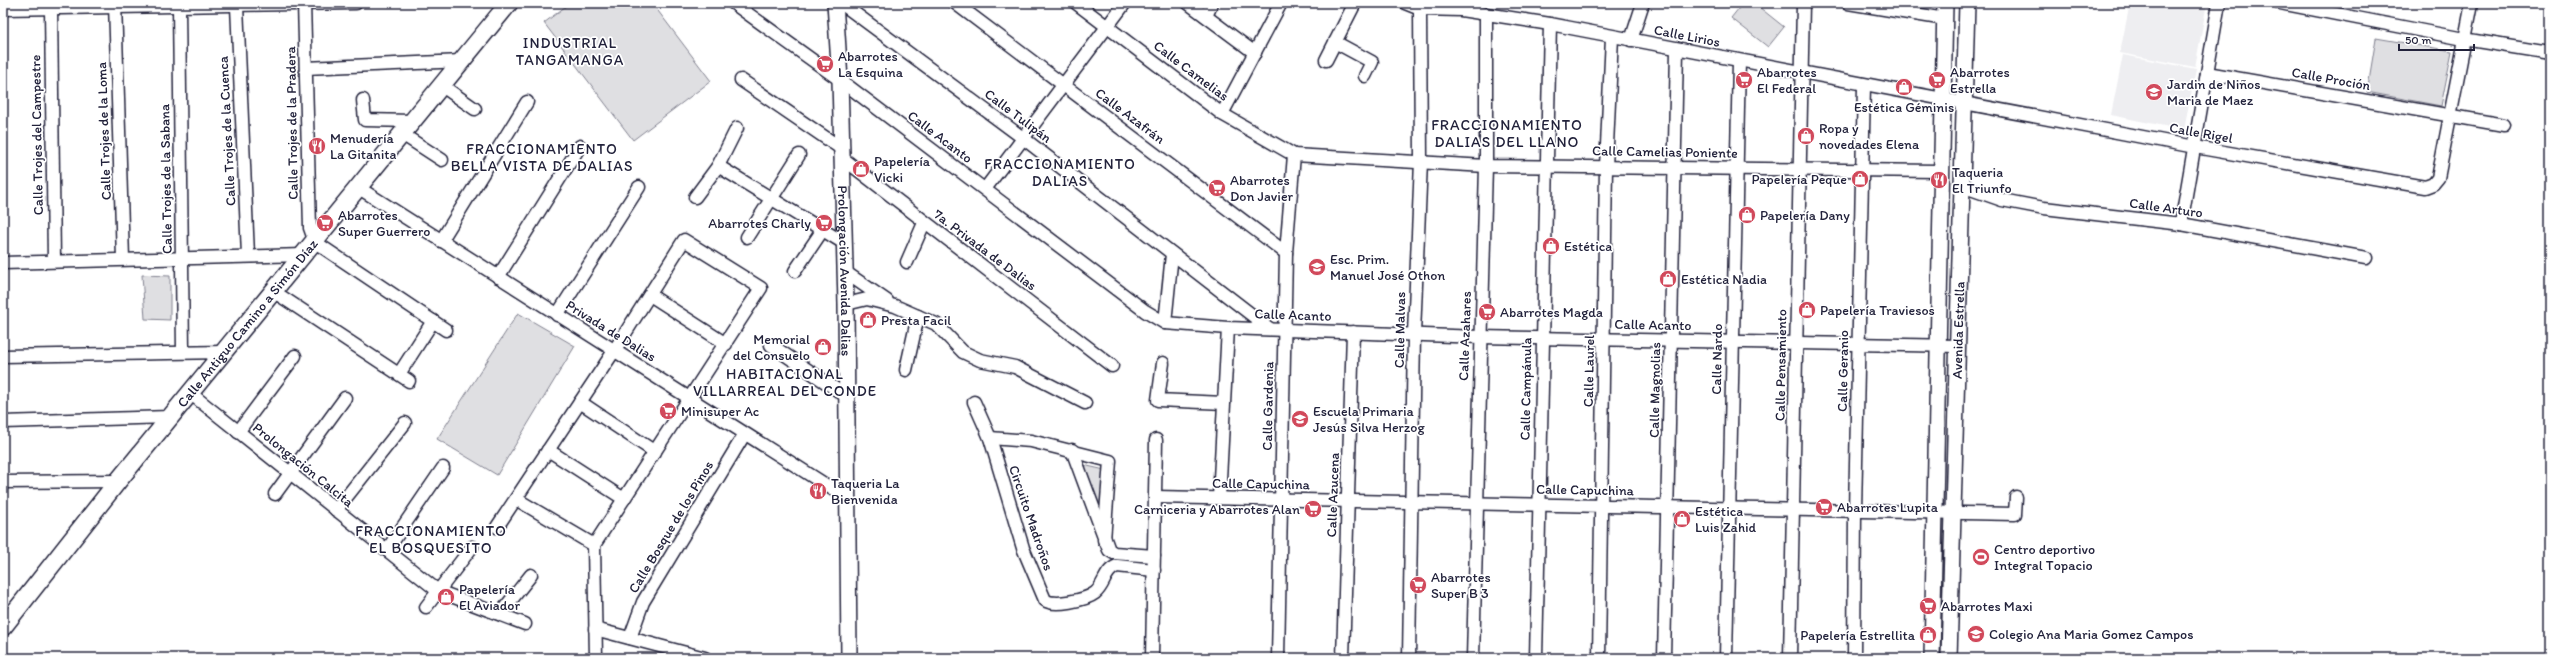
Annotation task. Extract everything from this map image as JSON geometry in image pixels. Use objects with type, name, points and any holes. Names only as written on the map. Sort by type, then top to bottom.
[{"type":"main road","name":"Calle Antiguo Camino a Simón Díaz","points":[[3,627],[118,481],[509,3]]},
{"type":"street","points":[[3,9],[115,5],[237,6],[356,3]]},
{"type":"street","name":"Calle Acanto","points":[[733,3],[840,80],[1145,311],[1165,323],[1228,328],[1480,337],[1958,346]]},
{"type":"street","name":"Prolongación Avenida Dalias","points":[[835,3],[840,80],[846,304],[849,658]]},
{"type":"street","name":"Calle Tulipán","points":[[841,3],[1023,138],[1270,329]]},
{"type":"street","name":"Calle Azafrán","points":[[955,3],[1286,252]]},
{"type":"street","name":"Calle Camelias","points":[[1076,3],[1222,114],[1294,155]]},
{"type":"street","points":[[985,190],[1125,3]]},
{"type":"street","points":[[1188,3],[1255,53]]},
{"type":"street","points":[[1206,16],[1212,3]]},
{"type":"street","points":[[1222,114],[1281,3]]},
{"type":"street","points":[[1326,60],[1355,3]]},
{"type":"street","name":"Calle Lirios","points":[[1405,3],[1550,24],[1677,50],[1802,72],[1964,104]]},
{"type":"street","points":[[1631,40],[1643,3]]},
{"type":"street","name":"Calle Pensamiento","points":[[1790,658],[1803,3]]},
{"type":"street","points":[[1848,3],[1945,19]]},
{"type":"street","name":"Avenida Estrella","points":[[1932,658],[1936,512],[1940,171],[1945,3]]},
{"type":"street","name":"Avenida Estrella","points":[[1949,658],[1967,3]]},
{"type":"street","points":[[2181,224],[2219,3]]},
{"type":"street","points":[[2280,3],[2464,39],[2550,53]]},
{"type":"street","points":[[2450,115],[2472,3]]},
{"type":"street","name":"Calle Trojes de la Pradera","points":[[304,4],[310,228],[315,242]]},
{"type":"street","name":"Calle Trojes de la Loma","points":[[115,5],[123,259]]},
{"type":"street","name":"Calle Trojes de la Sabana","points":[[179,6],[183,351]]},
{"type":"street","name":"Calle Trojes de la Cuenca","points":[[237,6],[248,255]]},
{"type":"street","name":"Calle Malvas","points":[[1409,658],[1414,334],[1421,160],[1422,6]]},
{"type":"street","name":"Calle Trojes del Campestre","points":[[51,8],[54,261]]},
{"type":"street","name":"Calle Azahares","points":[[1473,658],[1480,337],[1486,166],[1486,14]]},
{"type":"street","name":"Calle Campánula","points":[[1536,658],[1550,24]]},
{"type":"street","name":"Calle Laurel","points":[[1599,658],[1603,506],[1606,167],[1612,37]]},
{"type":"street","points":[[1335,42],[1372,62],[1365,76]]},
{"type":"street","name":"Calle Magnolias","points":[[1664,658],[1677,50]]},
{"type":"street","points":[[306,68],[462,61]]},
{"type":"street","name":"Calle Nardo","points":[[1726,658],[1739,61]]},
{"type":"street","name":"Calle Proción","points":[[2207,73],[2504,125]]},
{"type":"street","name":"7a. Privada de Dalias","points":[[741,80],[841,153],[924,223],[1112,366]]},
{"type":"street","points":[[441,85],[475,109]]},
{"type":"street","name":"Calle Geranio","points":[[1854,658],[1855,511],[1864,169],[1864,85]]},
{"type":"street","points":[[363,100],[365,120],[407,127],[442,160]]},
{"type":"street","points":[[441,241],[527,102]]},
{"type":"street","name":"Calle Rigel","points":[[1964,104],[2195,147],[2425,187],[2434,184],[2438,178],[2450,115]]},
{"type":"street","points":[[695,197],[718,166],[737,128]]},
{"type":"street","points":[[498,277],[580,146]]},
{"type":"street","points":[[747,237],[799,155]]},
{"type":"street","name":"Calle Camelias Poniente","points":[[1294,155],[1421,160],[1486,166],[1940,171]]},
{"type":"street","name":"Calle Gardenia","points":[[1278,658],[1286,252],[1294,155]]},
{"type":"street","points":[[718,166],[822,231],[844,243]]},
{"type":"street","name":"Calle Arturo","points":[[1962,186],[2002,200],[2044,208],[2181,224],[2366,258]]},
{"type":"street","points":[[557,315],[639,187]]},
{"type":"street","name":"Privada de Dalias","points":[[359,188],[744,435],[848,499]]},
{"type":"street","points":[[906,262],[924,223]]},
{"type":"street","points":[[795,271],[822,231]]},
{"type":"street","points":[[497,527],[614,351],[684,240],[761,288],[594,545],[596,658]]},
{"type":"street","points":[[315,242],[446,330]]},
{"type":"street","points":[[1165,323],[1172,254]]},
{"type":"street","points":[[3,263],[248,255],[304,255]]},
{"type":"street","points":[[844,272],[895,306]]},
{"type":"street","points":[[273,291],[404,377],[433,321]]},
{"type":"street","points":[[650,295],[726,344]]},
{"type":"street","points":[[846,304],[867,299],[895,306],[944,330],[964,352],[980,360],[1015,367],[1085,403]]},
{"type":"street","points":[[906,370],[918,316]]},
{"type":"street","points":[[1219,498],[1228,328]]},
{"type":"street","name":"Calle Azucena","points":[[1343,658],[1353,332]]},
{"type":"street","points":[[771,345],[846,396]]},
{"type":"street","points":[[3,356],[183,351],[224,352]]},
{"type":"street","points":[[238,432],[295,356]]},
{"type":"street","points":[[1164,363],[1158,400],[1224,403]]},
{"type":"street","name":"Prolongación Calcita","points":[[190,393],[438,591],[525,624]]},
{"type":"street","points":[[275,494],[345,398]]},
{"type":"street","points":[[580,402],[655,452]]},
{"type":"street","name":"Circuito Madroños","points":[[974,402],[990,438],[1023,548],[1044,600],[1049,604],[1062,603],[1096,592],[1107,573],[1116,566],[1154,570]]},
{"type":"street","points":[[3,422],[170,417]]},
{"type":"street","points":[[336,510],[405,423]]},
{"type":"street","name":"Calle Bosque de los Pinos","points":[[630,638],[643,602],[744,435]]},
{"type":"street","points":[[990,438],[1031,441],[1072,450],[1110,461],[1104,540]]},
{"type":"street","points":[[1152,658],[1156,440]]},
{"type":"street","points":[[548,450],[624,500]]},
{"type":"street","points":[[1072,450],[1104,540],[1109,550],[1114,553],[1154,556]]},
{"type":"street","points":[[387,550],[443,468]]},
{"type":"street","points":[[3,482],[118,481]]},
{"type":"street","name":"Calle Capuchina","points":[[1155,497],[2015,514],[2016,497]]},
{"type":"street","points":[[516,499],[594,545]]},
{"type":"street","points":[[426,607],[472,547]]},
{"type":"street","points":[[500,614],[531,575]]},
{"type":"street","points":[[595,629],[630,638],[673,654],[705,658]]},
{"type":"shaded area","points":[[570,3],[652,3],[711,81],[633,140],[544,23]]},
{"type":"shaded area","points":[[1743,3],[1754,3],[1784,27],[1768,47],[1731,18]]},
{"type":"shaded area","points":[[2130,3],[2207,3],[2195,67],[2120,53]]},
{"type":"shaded area","points":[[2376,38],[2452,51],[2441,106],[2367,92]]},
{"type":"shaded area","name":"Jardin de Niños Maria de Maez","points":[[2123,55],[2196,69],[2184,130],[2111,115]]},
{"type":"shaded area","points":[[142,275],[170,276],[170,320],[145,319]]},
{"type":"shaded area","points":[[518,313],[575,346],[497,475],[437,439]]},
{"type":"shaded area","points":[[1083,465],[1105,470],[1101,513]]},
{"type":"place","name":"Abarrotes La Esquina","points":[[825,64]]},
{"type":"place","name":"Abarrotes El Federal","points":[[1744,80]]},
{"type":"place","name":"Abarrotes Estrella","points":[[1937,80]]},
{"type":"place","name":"Estética Géminis","points":[[1904,87]]},
{"type":"place","name":"Jardin de Niños Maria de Maez","points":[[2154,92]]},
{"type":"place","name":"Ropa y novedades Elena","points":[[1806,136]]},
{"type":"place","name":"Menudería La Gitanita","points":[[317,146]]},
{"type":"place","name":"Papelería Vicki","points":[[861,169]]},
{"type":"place","name":"Papelería Peque","points":[[1860,179]]},
{"type":"place","name":"Taqueria El Triunfo","points":[[1939,180]]},
{"type":"place","name":"Abarrotes Don Javier","points":[[1217,188]]},
{"type":"place","name":"Papelería Dany","points":[[1747,215]]},
{"type":"place","name":"Abarrotes Super Guerrero","points":[[325,223]]},
{"type":"place","name":"Abarrotes Charly","points":[[824,223]]},
{"type":"place","name":"Estética","points":[[1551,246]]},
{"type":"place","name":"Esc. Prim. Manuel José Othon","points":[[1317,267]]},
{"type":"place","name":"Estética Nadia","points":[[1668,279]]},
{"type":"place","name":"Papelería Traviesos","points":[[1807,310]]},
{"type":"place","name":"Abarrotes Magda","points":[[1487,312]]},
{"type":"place","name":"Presta Facil","points":[[868,320]]},
{"type":"place","name":"Memorial del Consuelo","points":[[823,347]]},
{"type":"place","name":"Minisuper Ac","points":[[668,411]]},
{"type":"place","name":"Escuela Primaria Jesús Silva Herzog","points":[[1300,419]]},
{"type":"place","name":"Taqueria La Bienvenida","points":[[818,491]]},
{"type":"place","name":"Abarrotes Lupita","points":[[1824,507]]},
{"type":"place","name":"Carniceria y Abarrotes Alan","points":[[1313,509]]},
{"type":"place","name":"Estética Luis Zahid","points":[[1682,519]]},
{"type":"place","name":"Centro deportivo Integral Topacio","points":[[1981,557]]},
{"type":"place","name":"Abarrotes Super B 3","points":[[1418,585]]},
{"type":"place","name":"Papelería El Aviador","points":[[446,597]]},
{"type":"place","name":"Abarrotes Maxi","points":[[1928,606]]},
{"type":"place","name":"Colegio Ana Maria Gomez Campos","points":[[1976,634]]},
{"type":"place","name":"Papelería Estrellita","points":[[1928,635]]},
{"type":"district","name":"INDUSTRIAL TANGAMANGA","points":[[570,52]]},
{"type":"district","name":"FRACCIONAMIENTO DALIAS DEL LLANO","points":[[1507,134]]},
{"type":"district","name":"FRACCIONAMIENTO BELLA VISTA DE DALIAS","points":[[542,158]]},
{"type":"district","name":"FRACCIONAMIENTO DALIAS","points":[[1060,172]]},
{"type":"district","name":"HABITACIONAL VILLARREAL DEL CONDE","points":[[785,382]]},
{"type":"district","name":"FRACCIONAMIENTO EL BOSQUESITO","points":[[431,540]]}]
